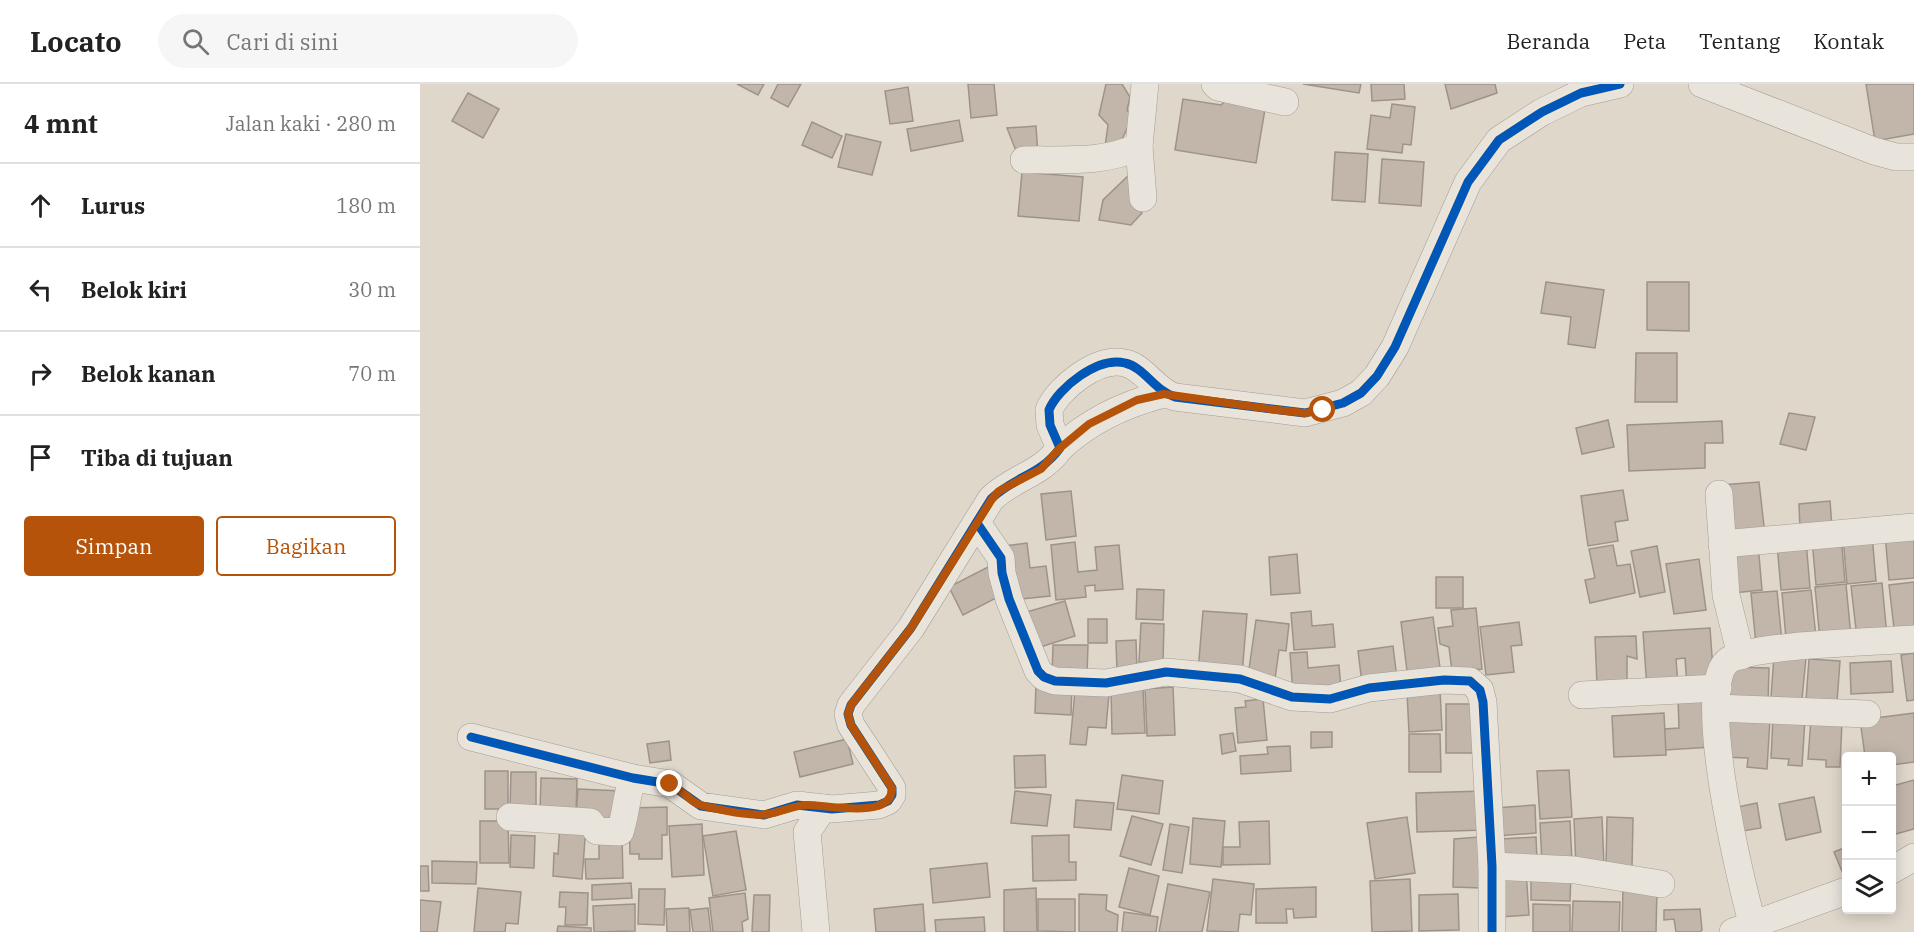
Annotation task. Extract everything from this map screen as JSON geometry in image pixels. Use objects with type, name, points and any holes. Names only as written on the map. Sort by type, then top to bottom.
[{"type":"street","points":[[1143,198],[1139,146],[1145,84]]},
{"type":"street","points":[[1215,84],[1218,87],[1284,102]]},
{"type":"street","points":[[471,737],[633,778],[670,784],[701,806],[764,815],[797,805],[832,809],[879,805],[888,801],[892,795],[892,788],[851,725],[848,714],[851,705],[911,628],[976,523],[999,491],[1041,469],[1060,448],[1089,424],[1137,400],[1164,394],[1305,413],[1342,403],[1361,393],[1377,376],[1395,347],[1468,182],[1499,140],[1580,89],[1620,84]]},
{"type":"street","points":[[1702,84],[1874,151],[1896,157],[1914,157]]},
{"type":"street","points":[[1024,160],[1104,156],[1139,146]]},
{"type":"street","points":[[1060,448],[1050,425],[1048,410],[1064,388],[1079,376],[1112,363],[1125,363],[1164,394]]},
{"type":"street","points":[[1719,494],[1726,596],[1741,656]]},
{"type":"street","points":[[976,523],[1001,558],[1006,590],[1021,630],[1038,671],[1050,679],[1106,683],[1166,672],[1240,679],[1292,697],[1330,699],[1369,687],[1444,680],[1475,683],[1483,702],[1492,866],[1492,932]]},
{"type":"street","points":[[1722,544],[1914,527]]},
{"type":"street","points":[[1842,892],[1743,929],[1721,777],[1718,674],[1729,659],[1755,652],[1914,639]]},
{"type":"street","points":[[1582,694],[1717,698],[1867,714]]},
{"type":"street","points":[[510,817],[590,822],[597,831],[620,832],[625,816],[626,797],[633,778]]},
{"type":"street","points":[[816,932],[807,832],[823,808]]},
{"type":"street","points":[[1896,868],[1914,857]]},
{"type":"street","points":[[1492,866],[1575,870],[1661,884]]},
{"type":"building","points":[[737,84],[764,84],[758,95]]},
{"type":"building","points":[[778,84],[801,84],[788,107],[771,98]]},
{"type":"building","points":[[968,84],[994,84],[997,115],[971,118]]},
{"type":"building","points":[[1106,84],[1122,84],[1130,97],[1127,110],[1133,117],[1117,149],[1105,147],[1108,125],[1099,115]]},
{"type":"building","points":[[1303,84],[1361,84],[1359,93]]},
{"type":"building","points":[[1371,84],[1404,84],[1405,99],[1372,101]]},
{"type":"building","points":[[1445,84],[1495,84],[1497,93],[1451,109]]},
{"type":"building","points":[[1866,84],[1914,84],[1914,134],[1875,141]]},
{"type":"building","points":[[908,87],[913,121],[890,124],[885,91]]},
{"type":"building","points":[[468,93],[499,109],[483,138],[452,121]]},
{"type":"building","points":[[1229,97],[1266,103],[1256,163],[1175,150],[1183,99],[1221,105]]},
{"type":"building","points":[[1392,104],[1415,107],[1411,145],[1403,144],[1402,153],[1367,149],[1371,115],[1390,118]]},
{"type":"building","points":[[959,120],[963,141],[911,151],[907,129]]},
{"type":"building","points":[[812,122],[842,136],[832,158],[802,145]]},
{"type":"building","points":[[1036,126],[1038,155],[1018,156],[1007,128]]},
{"type":"building","points":[[846,134],[881,142],[872,175],[838,167]]},
{"type":"building","points":[[1335,152],[1368,154],[1365,202],[1332,200]]},
{"type":"building","points":[[1382,159],[1424,162],[1421,206],[1379,203]]},
{"type":"building","points":[[1022,172],[1083,177],[1079,221],[1018,216]]},
{"type":"building","points":[[1140,172],[1142,213],[1131,225],[1099,220],[1103,200],[1131,173]]},
{"type":"building","points":[[1546,282],[1604,290],[1595,348],[1568,344],[1571,317],[1541,313]]},
{"type":"building","points":[[1647,282],[1689,282],[1689,331],[1647,330]]},
{"type":"building","points":[[1636,353],[1677,353],[1677,402],[1635,402]]},
{"type":"building","points":[[1789,413],[1815,417],[1806,450],[1780,444]]},
{"type":"building","points":[[1608,420],[1614,447],[1582,454],[1576,428]]},
{"type":"building","points":[[1722,421],[1723,443],[1705,443],[1705,468],[1629,471],[1627,425]]},
{"type":"building","points":[[1759,482],[1765,535],[1725,540],[1721,485]]},
{"type":"building","points":[[1623,490],[1628,520],[1615,522],[1618,541],[1588,546],[1581,496]]},
{"type":"building","points":[[1071,491],[1076,536],[1046,540],[1041,494]]},
{"type":"building","points":[[1830,501],[1832,527],[1800,529],[1799,504]]},
{"type":"building","points":[[1914,531],[1914,578],[1889,580],[1885,534]]},
{"type":"building","points":[[1872,535],[1876,581],[1847,584],[1843,537]]},
{"type":"building","points":[[1841,536],[1845,582],[1816,585],[1812,539]]},
{"type":"building","points":[[1806,541],[1810,588],[1781,590],[1777,544]]},
{"type":"building","points":[[1075,542],[1078,572],[1097,570],[1095,547],[1119,545],[1123,589],[1095,591],[1095,585],[1085,586],[1086,597],[1056,600],[1051,545]]},
{"type":"building","points":[[1027,543],[1030,568],[1046,566],[1050,596],[1011,600],[1004,546]]},
{"type":"building","points":[[1758,544],[1762,590],[1733,593],[1729,546]]},
{"type":"building","points":[[1613,545],[1617,566],[1630,564],[1635,593],[1590,603],[1585,580],[1595,578],[1589,549]]},
{"type":"building","points":[[1657,546],[1665,592],[1640,597],[1631,551]]},
{"type":"building","points":[[1297,554],[1300,593],[1271,595],[1269,557]]},
{"type":"building","points":[[1699,559],[1706,610],[1674,614],[1666,564]]},
{"type":"building","points":[[990,566],[1004,594],[963,615],[949,587]]},
{"type":"building","points":[[1436,577],[1463,577],[1463,608],[1436,608]]},
{"type":"building","points":[[1914,582],[1914,635],[1895,637],[1889,585]]},
{"type":"building","points":[[1882,583],[1887,636],[1857,638],[1851,586]]},
{"type":"building","points":[[1846,584],[1851,637],[1820,640],[1815,587]]},
{"type":"building","points":[[1137,589],[1164,590],[1163,620],[1136,619]]},
{"type":"building","points":[[1811,590],[1816,637],[1786,639],[1782,593]]},
{"type":"building","points":[[1777,591],[1782,642],[1756,645],[1751,593]]},
{"type":"building","points":[[1065,601],[1075,636],[1034,649],[1023,613]]},
{"type":"building","points":[[1476,608],[1482,669],[1452,672],[1449,647],[1440,644],[1438,628],[1453,626],[1451,610]]},
{"type":"building","points":[[1203,611],[1247,614],[1242,675],[1198,672]]},
{"type":"building","points":[[1311,611],[1312,626],[1333,624],[1335,647],[1294,650],[1291,613]]},
{"type":"building","points":[[1433,617],[1441,675],[1408,679],[1401,622]]},
{"type":"building","points":[[1088,619],[1107,619],[1107,643],[1088,643]]},
{"type":"building","points":[[1256,620],[1289,624],[1286,651],[1279,650],[1275,679],[1248,676]]},
{"type":"building","points":[[1519,622],[1522,645],[1511,646],[1514,672],[1486,675],[1480,627]]},
{"type":"building","points":[[1141,623],[1164,624],[1163,663],[1139,662]]},
{"type":"building","points":[[1710,628],[1714,684],[1687,686],[1685,658],[1676,659],[1678,685],[1647,688],[1643,632]]},
{"type":"building","points":[[1636,636],[1637,659],[1627,656],[1627,684],[1597,685],[1595,637]]},
{"type":"building","points":[[1136,640],[1137,671],[1117,673],[1116,641]]},
{"type":"building","points":[[1053,645],[1088,645],[1087,675],[1052,674]]},
{"type":"building","points":[[1393,646],[1397,679],[1362,683],[1358,651]]},
{"type":"building","points":[[1307,652],[1308,668],[1339,665],[1341,689],[1293,693],[1290,653]]},
{"type":"building","points":[[1914,653],[1914,700],[1907,701],[1901,655]]},
{"type":"building","points":[[1774,656],[1806,658],[1802,699],[1771,697]]},
{"type":"building","points":[[1809,659],[1840,661],[1837,702],[1806,700]]},
{"type":"building","points":[[1891,661],[1893,692],[1851,694],[1850,663]]},
{"type":"building","points":[[1724,667],[1769,668],[1768,705],[1723,704]]},
{"type":"building","points":[[1036,684],[1072,686],[1071,715],[1035,713]]},
{"type":"building","points":[[1173,687],[1175,735],[1147,736],[1145,689]]},
{"type":"building","points":[[1143,688],[1145,733],[1112,734],[1111,689]]},
{"type":"building","points":[[1440,690],[1442,730],[1409,732],[1407,692]]},
{"type":"building","points":[[1075,691],[1109,694],[1106,728],[1088,727],[1086,745],[1070,744]]},
{"type":"building","points":[[1710,695],[1712,747],[1665,750],[1664,729],[1679,728],[1678,697]]},
{"type":"building","points":[[1263,699],[1267,740],[1238,743],[1235,708],[1246,707],[1245,701]]},
{"type":"building","points":[[1446,704],[1474,704],[1474,753],[1446,753]]},
{"type":"building","points":[[1664,713],[1666,755],[1614,757],[1612,716]]},
{"type":"building","points":[[1914,713],[1914,762],[1896,764],[1896,752],[1864,752],[1860,720]]},
{"type":"building","points":[[1725,717],[1770,719],[1767,769],[1747,767],[1748,758],[1723,757]]},
{"type":"building","points":[[1773,718],[1805,719],[1802,766],[1788,765],[1789,759],[1771,758]]},
{"type":"building","points":[[1811,719],[1842,721],[1840,767],[1826,767],[1826,760],[1808,759]]},
{"type":"building","points":[[1311,732],[1332,732],[1332,747],[1311,748]]},
{"type":"building","points":[[1233,733],[1236,751],[1222,754],[1220,735]]},
{"type":"building","points":[[1409,734],[1440,734],[1441,772],[1409,772]]},
{"type":"building","points":[[847,739],[853,764],[800,777],[794,752]]},
{"type":"building","points":[[669,741],[671,760],[650,763],[647,744]]},
{"type":"building","points":[[1290,746],[1291,771],[1241,774],[1240,756],[1268,754],[1267,747]]},
{"type":"building","points":[[1045,755],[1046,787],[1015,788],[1014,756]]},
{"type":"building","points":[[1569,770],[1572,817],[1540,819],[1537,771]]},
{"type":"building","points":[[485,771],[508,771],[508,809],[485,809]]},
{"type":"building","points":[[511,772],[536,772],[536,809],[510,809]]},
{"type":"building","points":[[1122,775],[1163,781],[1159,814],[1117,809]]},
{"type":"building","points":[[541,778],[577,779],[576,813],[540,812]]},
{"type":"building","points":[[1914,780],[1914,829],[1896,834],[1896,806],[1896,785]]},
{"type":"building","points":[[578,789],[622,791],[620,826],[576,818]]},
{"type":"building","points":[[1015,791],[1051,795],[1047,826],[1011,823]]},
{"type":"building","points":[[1484,791],[1485,830],[1417,832],[1416,793]]},
{"type":"building","points":[[1814,797],[1821,832],[1786,840],[1779,804]]},
{"type":"building","points":[[1076,800],[1114,803],[1111,830],[1074,827]]},
{"type":"building","points":[[1757,803],[1761,828],[1737,832],[1733,808]]},
{"type":"building","points":[[1535,805],[1536,833],[1496,836],[1495,808]]},
{"type":"building","points":[[667,807],[667,835],[662,835],[662,859],[639,859],[639,854],[630,854],[629,808]]},
{"type":"building","points":[[1132,816],[1163,824],[1151,865],[1120,856]]},
{"type":"building","points":[[1407,817],[1415,873],[1375,879],[1367,823]]},
{"type":"building","points":[[1602,817],[1604,866],[1576,867],[1574,819]]},
{"type":"building","points":[[1607,817],[1633,818],[1632,867],[1606,867]]},
{"type":"building","points":[[1193,818],[1225,821],[1221,867],[1190,864]]},
{"type":"building","points":[[480,821],[508,821],[509,863],[480,863]]},
{"type":"building","points":[[1269,821],[1270,864],[1223,865],[1223,847],[1240,847],[1239,822]]},
{"type":"building","points":[[1570,821],[1572,862],[1542,864],[1540,823]]},
{"type":"building","points":[[560,824],[586,826],[582,879],[553,876],[554,853],[558,854]]},
{"type":"building","points":[[702,824],[704,875],[672,877],[669,826]]},
{"type":"building","points":[[1170,824],[1189,827],[1182,873],[1163,870]]},
{"type":"building","points":[[736,831],[746,890],[713,896],[703,836]]},
{"type":"building","points":[[511,835],[535,836],[534,868],[510,867]]},
{"type":"building","points":[[1069,835],[1069,862],[1076,862],[1076,880],[1033,881],[1032,836]]},
{"type":"building","points":[[622,837],[623,878],[586,879],[585,859],[599,859],[599,838]]},
{"type":"building","points":[[1479,837],[1481,888],[1453,887],[1454,839]]},
{"type":"building","points":[[1536,837],[1537,861],[1502,862],[1501,839]]},
{"type":"building","points":[[1842,849],[1842,871],[1834,852]]},
{"type":"building","points":[[432,861],[477,862],[476,884],[432,883]]},
{"type":"building","points":[[987,863],[990,897],[933,903],[930,869]]},
{"type":"building","points":[[420,866],[428,866],[429,891],[420,891]]},
{"type":"building","points":[[1129,868],[1159,876],[1150,915],[1119,907]]},
{"type":"building","points":[[1526,870],[1529,915],[1500,917],[1497,873]]},
{"type":"building","points":[[1531,873],[1571,873],[1570,901],[1531,900]]},
{"type":"building","points":[[1213,879],[1254,884],[1251,915],[1240,914],[1238,932],[1207,931]]},
{"type":"building","points":[[1410,879],[1412,931],[1372,932],[1370,881]]},
{"type":"building","points":[[631,883],[632,898],[592,900],[592,885]]},
{"type":"building","points":[[1168,884],[1210,892],[1202,932],[1159,932]]},
{"type":"building","points":[[1316,887],[1316,917],[1294,918],[1293,909],[1286,909],[1287,923],[1256,923],[1256,889]]},
{"type":"building","points":[[478,888],[521,892],[518,924],[506,923],[505,932],[474,932]]},
{"type":"building","points":[[1036,888],[1037,932],[1004,932],[1004,890]]},
{"type":"building","points":[[1623,888],[1657,888],[1656,932],[1622,932]]},
{"type":"building","points":[[639,889],[665,889],[664,925],[638,924]]},
{"type":"building","points":[[560,892],[588,893],[587,925],[565,925],[566,907],[559,907]]},
{"type":"building","points":[[745,893],[748,919],[742,922],[743,932],[713,932],[709,898]]},
{"type":"building","points":[[1079,894],[1107,895],[1106,910],[1118,915],[1117,932],[1079,932]]},
{"type":"building","points":[[1458,894],[1459,930],[1419,931],[1419,895]]},
{"type":"building","points":[[754,895],[770,895],[769,932],[752,932]]},
{"type":"building","points":[[1038,899],[1075,899],[1075,932],[1038,931]]},
{"type":"building","points":[[420,900],[441,902],[437,932],[420,932]]},
{"type":"building","points":[[1573,901],[1620,902],[1619,932],[1572,932]]},
{"type":"building","points":[[635,904],[635,931],[594,932],[593,906]]},
{"type":"building","points":[[923,904],[925,932],[876,932],[874,909]]},
{"type":"building","points":[[1533,904],[1570,905],[1570,932],[1533,932]]},
{"type":"building","points":[[689,908],[690,932],[667,932],[666,909]]},
{"type":"building","points":[[708,908],[711,932],[693,932],[690,910]]},
{"type":"building","points":[[1700,909],[1702,930],[1700,932],[1676,932],[1674,919],[1664,920],[1664,910]]},
{"type":"building","points":[[1124,912],[1158,917],[1156,932],[1122,932]]},
{"type":"building","points":[[984,917],[985,932],[936,932],[935,920]]},
{"type":"building","points":[[558,926],[591,928],[591,932],[557,932]]},
{"type":"cycle path","points":[[471,737],[633,778],[670,784],[701,806],[764,815],[797,805],[832,809],[879,805],[888,801],[892,795],[892,788],[851,725],[848,714],[851,705],[911,628],[991,499],[1036,470],[1060,448],[1050,425],[1049,410],[1061,392],[1091,369],[1114,362],[1132,365],[1161,390],[1175,397],[1305,413],[1343,403],[1361,393],[1377,376],[1395,347],[1468,182],[1499,140],[1542,112],[1581,93],[1620,84]]},
{"type":"cycle path","points":[[977,523],[1001,558],[1002,573],[1009,599],[1038,671],[1044,677],[1055,681],[1106,683],[1166,672],[1240,679],[1292,697],[1330,699],[1369,688],[1444,680],[1470,681],[1480,690],[1483,702],[1492,866],[1492,932]]},
{"type":"route","points":[[670,784],[680,788],[701,806],[764,815],[797,805],[832,809],[861,808],[888,801],[892,795],[892,788],[851,725],[848,714],[851,705],[911,628],[999,491],[1041,469],[1072,436],[1089,424],[1137,400],[1164,394],[1305,413],[1323,410]]}]
